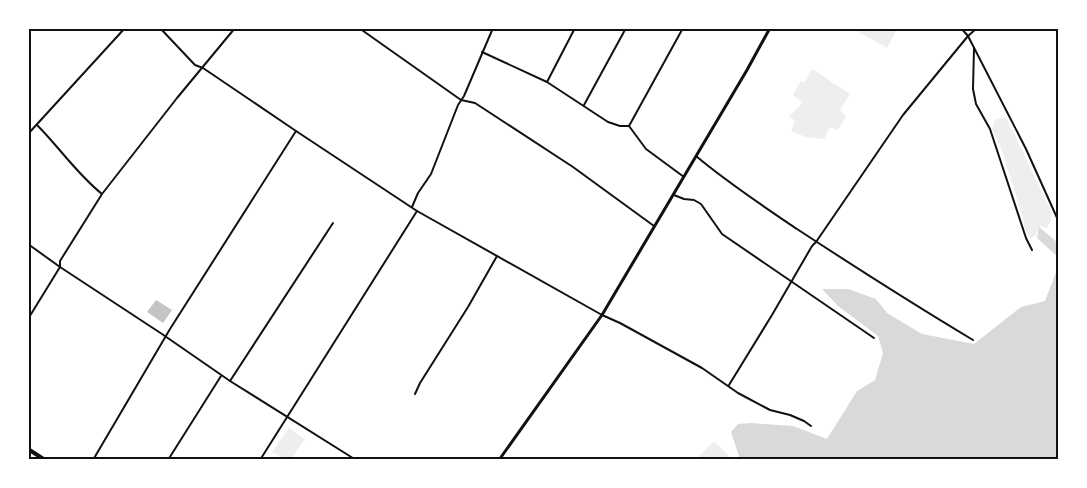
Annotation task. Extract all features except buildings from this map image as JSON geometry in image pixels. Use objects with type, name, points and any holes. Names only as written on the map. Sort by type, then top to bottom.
[{"type":"main road","points":[[28,449],[45,459]]},
{"type":"street","points":[[28,134],[125,28]]},
{"type":"street","points":[[159,28],[195,65],[203,68],[417,211],[602,315],[702,368],[738,393],[770,410],[804,421],[811,426]]},
{"type":"street","points":[[28,319],[60,267],[60,261],[102,194],[235,28]]},
{"type":"street","points":[[359,28],[461,100],[475,103],[573,167],[654,226]]},
{"type":"street","points":[[412,207],[431,174],[492,28]]},
{"type":"street","points":[[547,82],[574,28]]},
{"type":"street","points":[[584,105],[626,28]]},
{"type":"street","points":[[629,126],[683,28]]},
{"type":"street","points":[[499,459],[602,315],[770,28]]},
{"type":"street","points":[[961,28],[974,47],[1021,139],[1059,220]]},
{"type":"street","points":[[729,386],[812,246],[903,115],[977,28]]},
{"type":"street","points":[[974,47],[973,89],[976,104],[990,129],[1032,250]]},
{"type":"street","points":[[482,52],[547,82],[609,122],[629,126]]},
{"type":"street","points":[[37,125],[85,179],[102,194]]},
{"type":"street","points":[[629,126],[646,148],[684,177]]},
{"type":"street","points":[[93,459],[165,337],[296,131]]},
{"type":"street","points":[[696,156],[741,191],[816,242],[973,340]]},
{"type":"street","points":[[674,195],[701,204],[722,234],[874,338]]},
{"type":"street","points":[[260,459],[417,211]]},
{"type":"street","points":[[230,381],[333,223]]},
{"type":"street","points":[[28,244],[230,381],[356,459]]},
{"type":"street","points":[[415,394],[420,382],[497,256]]},
{"type":"street","points":[[168,459],[221,375]]},
{"type":"shaded area","points":[[858,28],[897,29],[887,48],[857,31]]},
{"type":"shaded area","points":[[812,69],[850,94],[840,110],[846,116],[838,130],[830,127],[824,139],[806,137],[791,131],[795,121],[789,116],[802,102],[793,95],[801,81],[805,82]]},
{"type":"shaded area","points":[[1005,117],[1052,213],[1047,228],[1040,226],[1035,236],[1030,238],[1024,228],[1002,151],[992,129],[995,120]]},
{"type":"shaded area","points":[[1039,227],[1058,243],[1058,257],[1037,238]]},
{"type":"shaded area","points":[[1058,267],[1058,459],[740,459],[731,432],[738,424],[793,426],[827,439],[857,391],[875,380],[883,353],[878,336],[838,306],[822,289],[848,289],[876,299],[887,313],[922,334],[974,344],[1021,307],[1045,301]]},
{"type":"shaded area","points":[[289,428],[305,439],[291,459],[284,459],[272,452]]},
{"type":"shaded area","points":[[714,441],[732,459],[696,459]]}]
